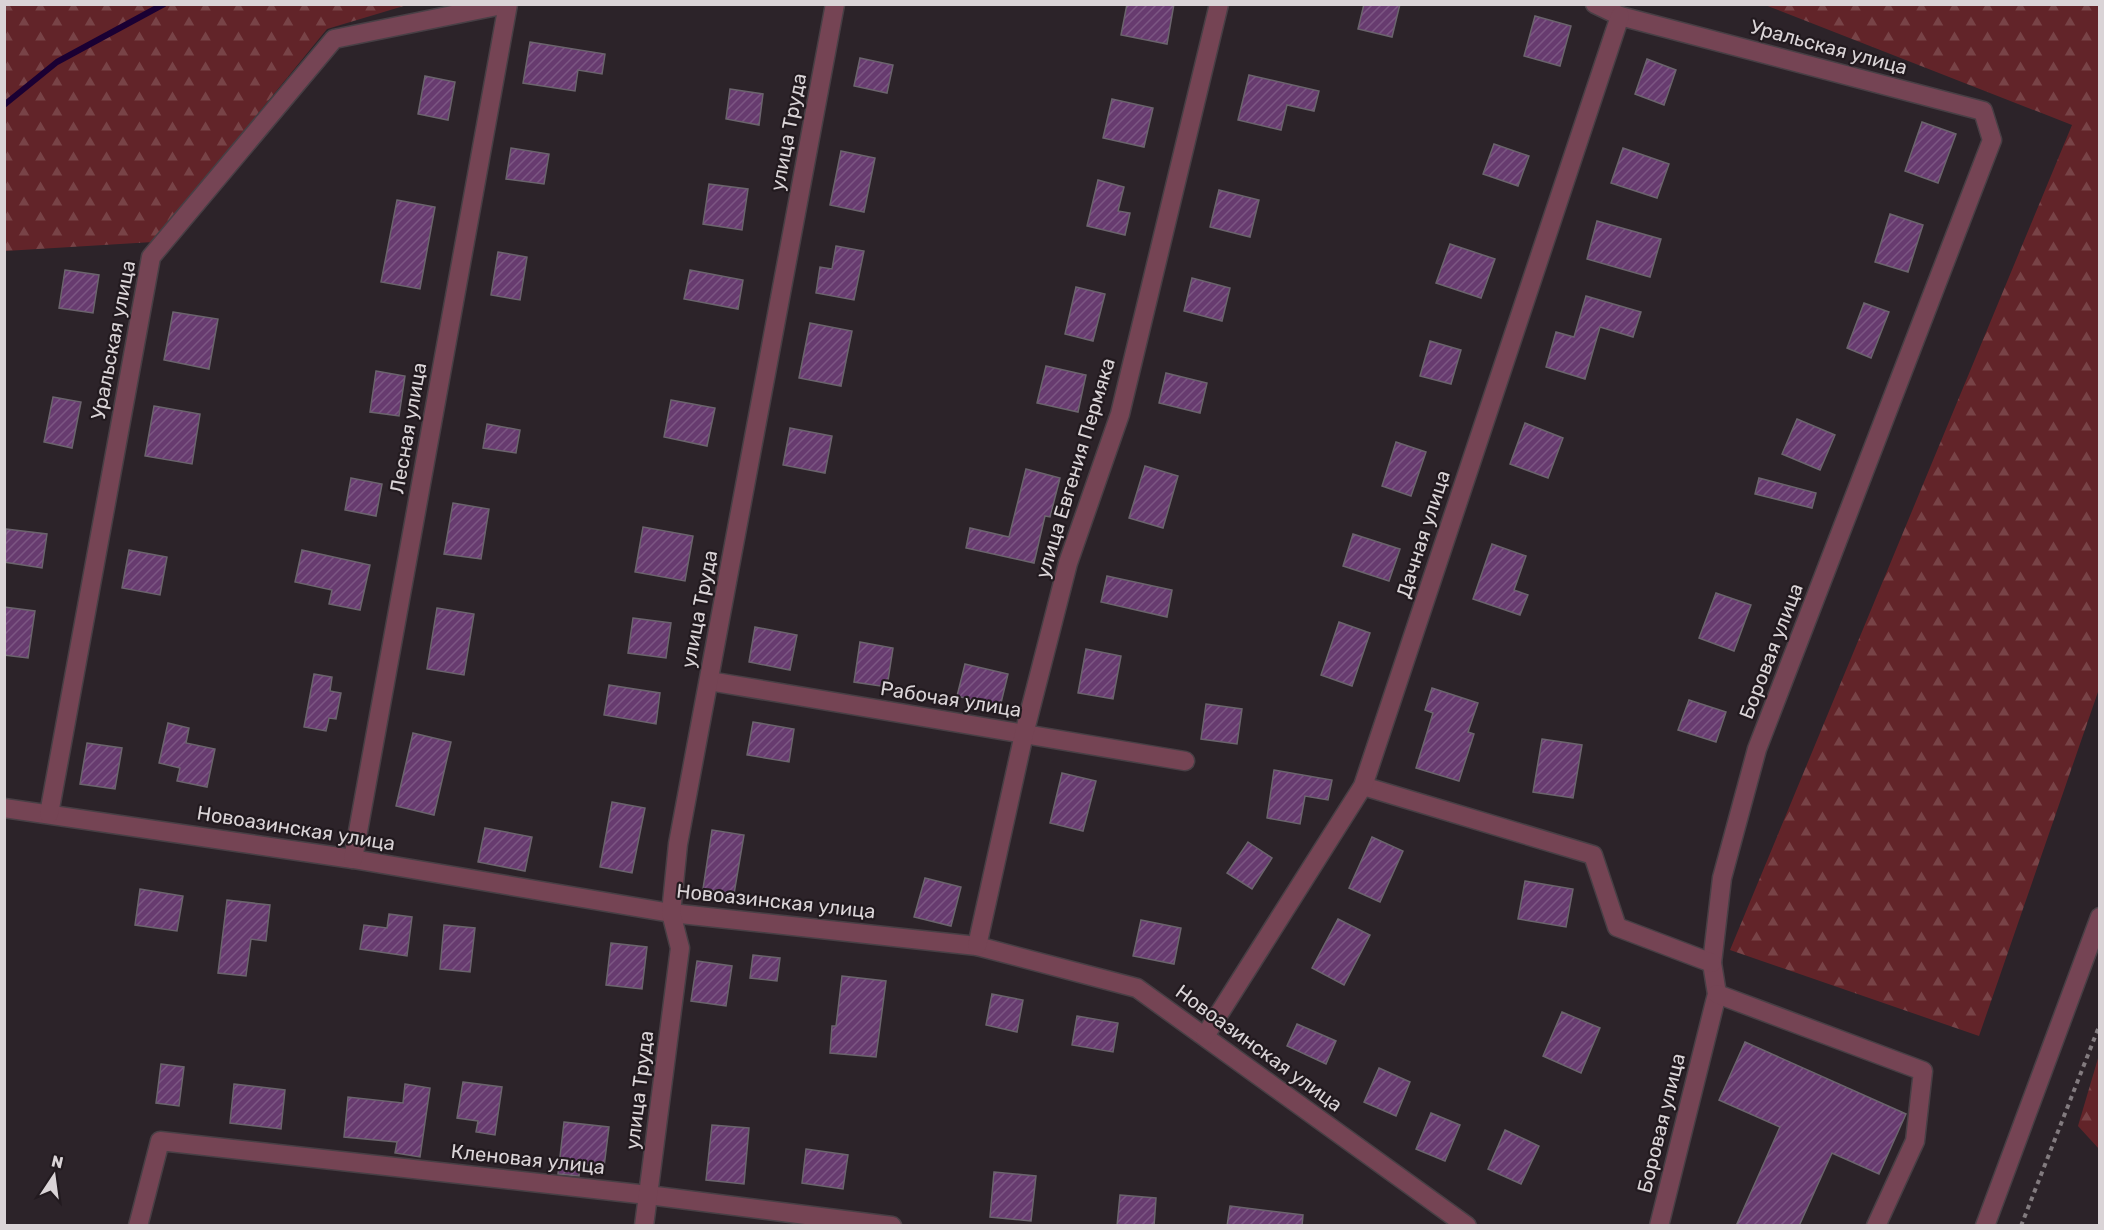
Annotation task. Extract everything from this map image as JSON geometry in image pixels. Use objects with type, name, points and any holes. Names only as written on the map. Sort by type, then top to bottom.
[{"type":"street","name":"Уральская улица","points":[[49,814],[151,257],[334,39],[508,4]]},
{"type":"street","name":"Лесная улица","points":[[353,859],[508,4]]},
{"type":"street","name":"улица Труда","points":[[644,1226],[680,948],[671,913],[678,844],[835,4]]},
{"type":"street","name":"улица Евгения Пермяка","points":[[977,946],[1024,734],[1068,563],[1120,414],[1219,4]]},
{"type":"street","name":"Уральская улица","points":[[1595,4],[1620,16],[1983,111]]},
{"type":"street","name":"Дачная улица","points":[[1205,1036],[1363,786],[1620,16]]},
{"type":"street","name":"Боровая улица","points":[[1659,1226],[1717,994],[1712,963],[1722,878],[1757,749],[1992,140],[1983,111]]},
{"type":"street","name":"Рабочая улица","points":[[709,681],[1185,761]]},
{"type":"street","points":[[1363,786],[1593,855],[1617,927],[1712,963]]},
{"type":"street","name":"Новоазинская улица","points":[[4,808],[353,859],[671,913],[977,946],[1137,988],[1467,1226]]},
{"type":"street","points":[[1985,1226],[2100,917]]},
{"type":"street","points":[[1717,994],[1923,1071],[1915,1141],[1876,1226]]},
{"type":"street","name":"Кленовая улица","points":[[138,1226],[160,1141],[648,1195],[892,1226]]},
{"type":"path","points":[[2021,1226],[2100,1024]]},
{"type":"green space","points":[[5,5],[407,5],[327,29],[153,242],[5,251]]},
{"type":"green space","points":[[1765,5],[2099,5],[2099,689],[1979,1036],[1730,950],[2072,125]]},
{"type":"green space","points":[[2099,1055],[2100,1149],[2078,1126]]},
{"type":"building","points":[[1127,4],[1174,4],[1167,44],[1121,35]]},
{"type":"building","points":[[1364,4],[1400,4],[1392,37],[1358,29]]},
{"type":"building","points":[[1535,16],[1571,26],[1560,66],[1524,56]]},
{"type":"building","points":[[530,42],[605,54],[602,74],[578,70],[575,91],[523,83]]},
{"type":"building","points":[[860,58],[893,65],[887,93],[854,86]]},
{"type":"building","points":[[1647,59],[1676,70],[1664,105],[1635,94]]},
{"type":"building","points":[[1249,75],[1319,91],[1314,111],[1287,105],[1281,130],[1238,120]]},
{"type":"building","points":[[425,76],[455,82],[448,120],[418,114]]},
{"type":"building","points":[[730,89],[763,94],[759,125],[726,119]]},
{"type":"building","points":[[1112,99],[1153,108],[1144,147],[1103,138]]},
{"type":"building","points":[[1922,122],[1956,134],[1938,183],[1905,171]]},
{"type":"building","points":[[1494,144],[1529,156],[1518,186],[1483,174]]},
{"type":"building","points":[[511,148],[549,154],[544,184],[506,179]]},
{"type":"building","points":[[1623,148],[1669,164],[1657,198],[1611,183]]},
{"type":"building","points":[[841,151],[875,158],[864,212],[830,205]]},
{"type":"building","points":[[1098,180],[1124,187],[1118,211],[1130,213],[1125,235],[1087,226]]},
{"type":"building","points":[[709,184],[748,189],[742,230],[703,224]]},
{"type":"building","points":[[1219,190],[1259,200],[1250,237],[1210,227]]},
{"type":"building","points":[[397,200],[435,207],[420,289],[381,282]]},
{"type":"building","points":[[1890,214],[1923,225],[1908,272],[1875,262]]},
{"type":"building","points":[[1597,221],[1661,239],[1650,277],[1587,259]]},
{"type":"building","points":[[1450,244],[1495,259],[1481,298],[1436,283]]},
{"type":"building","points":[[836,246],[864,251],[854,300],[816,293],[820,267],[832,269]]},
{"type":"building","points":[[498,252],[527,257],[520,300],[491,295]]},
{"type":"building","points":[[65,270],[99,275],[93,313],[59,308]]},
{"type":"building","points":[[690,270],[743,280],[738,309],[684,299]]},
{"type":"building","points":[[1192,278],[1230,288],[1222,321],[1184,311]]},
{"type":"building","points":[[1076,287],[1105,294],[1093,341],[1065,334]]},
{"type":"building","points":[[1586,296],[1641,312],[1633,337],[1600,327],[1585,379],[1546,367],[1556,332],[1574,337]]},
{"type":"building","points":[[1864,303],[1889,312],[1871,358],[1847,348]]},
{"type":"building","points":[[173,312],[218,319],[209,369],[164,360]]},
{"type":"building","points":[[810,323],[852,331],[841,386],[799,378]]},
{"type":"building","points":[[1430,341],[1461,350],[1451,384],[1420,376]]},
{"type":"building","points":[[1046,366],[1086,375],[1078,412],[1037,403]]},
{"type":"building","points":[[376,371],[405,376],[399,416],[370,412]]},
{"type":"building","points":[[1166,373],[1207,383],[1200,413],[1159,403]]},
{"type":"building","points":[[53,397],[81,402],[72,448],[44,442]]},
{"type":"building","points":[[671,400],[715,408],[707,446],[664,437]]},
{"type":"building","points":[[154,406],[200,414],[192,464],[145,456]]},
{"type":"building","points":[[1797,419],[1835,435],[1820,470],[1782,454]]},
{"type":"building","points":[[1525,423],[1563,438],[1548,478],[1510,464]]},
{"type":"building","points":[[487,424],[520,430],[516,453],[483,448]]},
{"type":"building","points":[[790,428],[832,436],[825,473],[783,465]]},
{"type":"building","points":[[1396,442],[1426,452],[1411,496],[1382,486]]},
{"type":"building","points":[[1145,466],[1178,476],[1163,528],[1129,518]]},
{"type":"building","points":[[1026,469],[1060,478],[1050,517],[1045,516],[1034,563],[966,548],[970,528],[1009,537]]},
{"type":"building","points":[[351,478],[382,484],[376,516],[345,510]]},
{"type":"building","points":[[1759,478],[1816,493],[1812,508],[1755,494]]},
{"type":"building","points":[[453,503],[489,509],[481,559],[444,554]]},
{"type":"building","points":[[643,527],[693,536],[685,581],[635,572]]},
{"type":"building","points":[[6,529],[47,534],[42,568],[4,562]]},
{"type":"building","points":[[1353,534],[1400,549],[1389,581],[1343,566]]},
{"type":"building","points":[[1492,544],[1526,556],[1514,590],[1528,595],[1520,615],[1473,599]]},
{"type":"building","points":[[129,550],[167,557],[160,595],[122,588]]},
{"type":"building","points":[[302,550],[370,565],[360,610],[329,604],[332,590],[295,582]]},
{"type":"building","points":[[1107,576],[1172,590],[1167,617],[1101,602]]},
{"type":"building","points":[[1716,593],[1751,605],[1734,651],[1699,638]]},
{"type":"building","points":[[4,607],[35,611],[28,658],[4,655]]},
{"type":"building","points":[[437,608],[474,614],[464,675],[427,669]]},
{"type":"building","points":[[633,618],[671,623],[666,658],[628,653]]},
{"type":"building","points":[[1339,622],[1370,633],[1352,686],[1321,675]]},
{"type":"building","points":[[755,627],[797,635],[790,670],[749,662]]},
{"type":"building","points":[[860,642],[893,648],[887,687],[854,682]]},
{"type":"building","points":[[1086,649],[1121,656],[1113,699],[1078,693]]},
{"type":"building","points":[[965,664],[1008,674],[1000,707],[957,696]]},
{"type":"building","points":[[314,674],[332,677],[330,691],[341,693],[336,719],[329,718],[326,731],[304,727]]},
{"type":"building","points":[[609,685],[660,693],[656,724],[604,715]]},
{"type":"building","points":[[1432,688],[1478,703],[1468,732],[1474,734],[1459,781],[1416,768],[1433,713],[1425,710]]},
{"type":"building","points":[[1689,700],[1726,712],[1716,742],[1678,730]]},
{"type":"building","points":[[1206,704],[1242,709],[1237,744],[1201,739]]},
{"type":"building","points":[[753,722],[794,729],[789,762],[747,755]]},
{"type":"building","points":[[168,723],[189,728],[186,743],[215,749],[207,787],[177,781],[180,768],[159,763]]},
{"type":"building","points":[[413,733],[451,742],[434,815],[396,806]]},
{"type":"building","points":[[1542,739],[1582,745],[1573,798],[1533,792]]},
{"type":"building","points":[[87,743],[122,748],[115,789],[80,784]]},
{"type":"building","points":[[1274,770],[1332,780],[1328,800],[1305,796],[1300,824],[1267,818]]},
{"type":"building","points":[[1062,773],[1096,781],[1083,831],[1050,823]]},
{"type":"building","points":[[612,802],[645,808],[632,873],[600,867]]},
{"type":"building","points":[[485,828],[532,837],[525,871],[478,862]]},
{"type":"building","points":[[712,830],[744,835],[734,894],[703,889]]},
{"type":"building","points":[[1372,837],[1403,851],[1380,902],[1349,888]]},
{"type":"building","points":[[1248,842],[1272,858],[1252,889],[1227,873]]},
{"type":"building","points":[[925,878],[961,887],[951,926],[914,917]]},
{"type":"building","points":[[1525,881],[1573,889],[1566,927],[1518,919]]},
{"type":"building","points":[[140,889],[183,896],[177,931],[135,925]]},
{"type":"building","points":[[227,900],[270,905],[266,941],[251,939],[246,976],[218,973]]},
{"type":"building","points":[[389,914],[412,917],[407,956],[360,949],[364,925],[387,928]]},
{"type":"building","points":[[1338,919],[1370,935],[1344,985],[1312,968]]},
{"type":"building","points":[[1141,920],[1181,928],[1174,964],[1133,956]]},
{"type":"building","points":[[444,925],[475,928],[470,972],[440,969]]},
{"type":"building","points":[[611,943],[647,947],[642,989],[606,985]]},
{"type":"building","points":[[753,955],[780,958],[777,981],[750,978]]},
{"type":"building","points":[[697,961],[732,966],[726,1006],[691,1001]]},
{"type":"building","points":[[842,976],[886,981],[876,1057],[830,1053],[832,1026],[836,1026]]},
{"type":"building","points":[[992,994],[1023,1000],[1017,1032],[986,1025]]},
{"type":"building","points":[[1562,1012],[1600,1028],[1581,1073],[1543,1056]]},
{"type":"building","points":[[1077,1016],[1118,1023],[1113,1052],[1072,1045]]},
{"type":"building","points":[[1297,1024],[1336,1041],[1326,1064],[1287,1046]]},
{"type":"building","points":[[1745,1042],[1906,1114],[1879,1174],[1832,1153],[1799,1226],[1736,1226],[1780,1127],[1719,1100]]},
{"type":"building","points":[[161,1064],[184,1067],[179,1106],[156,1103]]},
{"type":"building","points":[[1379,1068],[1410,1082],[1396,1116],[1364,1102]]},
{"type":"building","points":[[463,1082],[502,1087],[495,1135],[476,1132],[478,1121],[457,1118]]},
{"type":"building","points":[[234,1084],[285,1090],[281,1129],[230,1123]]},
{"type":"building","points":[[405,1084],[430,1088],[420,1157],[395,1153],[397,1142],[344,1137],[348,1097],[403,1103]]},
{"type":"building","points":[[1431,1113],[1460,1125],[1445,1161],[1416,1149]]},
{"type":"building","points":[[564,1122],[609,1127],[604,1167],[580,1164],[579,1176],[558,1174]]},
{"type":"building","points":[[712,1125],[749,1128],[744,1184],[706,1180]]},
{"type":"building","points":[[1505,1130],[1539,1146],[1521,1184],[1488,1169]]},
{"type":"building","points":[[806,1149],[848,1155],[843,1189],[802,1183]]},
{"type":"building","points":[[994,1172],[1036,1176],[1031,1221],[990,1217]]},
{"type":"building","points":[[1120,1195],[1156,1198],[1154,1226],[1117,1226]]},
{"type":"building","points":[[1230,1206],[1303,1215],[1302,1226],[1227,1226]]},
{"type":"waterway","points":[[4,105],[57,62],[164,4]]}]
